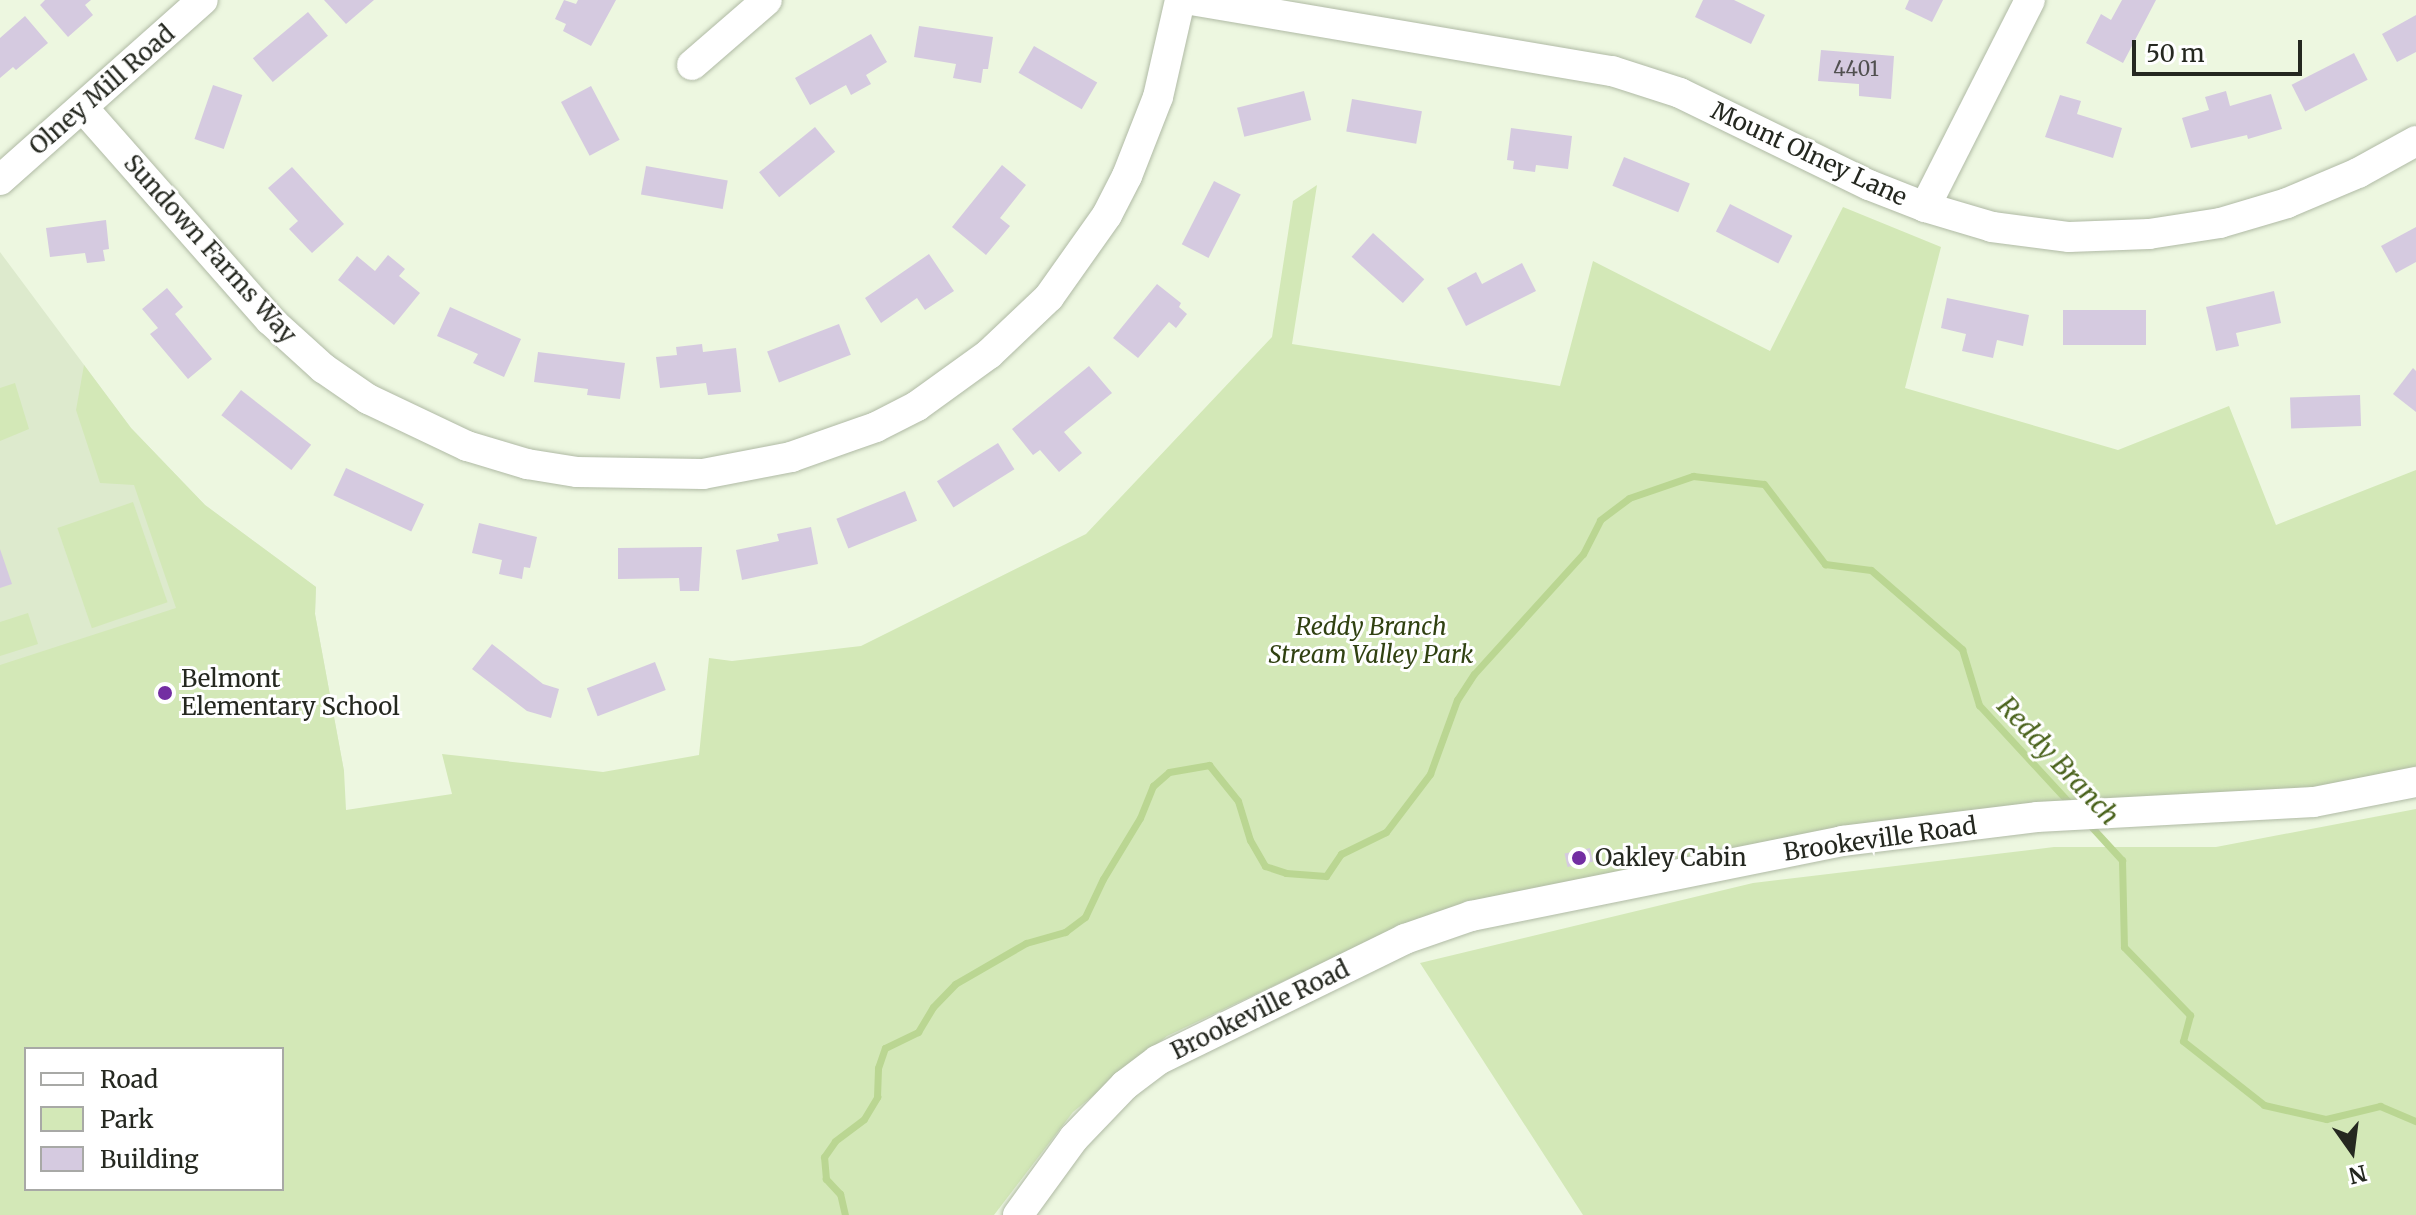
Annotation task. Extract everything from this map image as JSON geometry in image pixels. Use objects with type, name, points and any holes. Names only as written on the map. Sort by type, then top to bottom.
[{"type":"street","name":"Olney Mill Road","points":[[0,180],[203,0]]},
{"type":"street","points":[[692,65],[767,0]]},
{"type":"street","name":"Sundown Farms Way","points":[[83,108],[270,320],[323,368],[368,399],[467,446],[527,464],[577,472],[703,474],[791,457],[876,427],[903,413],[989,354],[1049,297],[1107,215],[1127,176],[1158,97],[1180,0]]},
{"type":"street","name":"Mount Olney Lane","points":[[1191,0],[1612,71],[1680,93],[1869,185],[1925,207],[1992,227],[2053,235],[2149,234],[2220,223],[2287,203],[2358,173],[2416,141]]},
{"type":"street","points":[[1925,207],[2030,0]]},
{"type":"street","name":"Brookeville Road","points":[[1018,1215],[1074,1138],[1125,1085],[1158,1060],[1405,939],[1471,916],[1819,845],[2037,817],[2158,808],[2314,802],[2416,782]]},
{"type":"shaded area","name":"Belmont Elementary School","points":[[0,252],[131,428],[205,505],[316,587],[315,614],[344,771],[0,980]]},
{"type":"green space","name":"Reddy Branch Stream Valley Park","points":[[1317,185],[1292,344],[1560,386],[1593,261],[1770,351],[1843,207],[1941,247],[1905,388],[2118,450],[2229,406],[2276,525],[2416,470],[2416,784],[2159,809],[1486,899],[1305,971],[1167,1036],[1073,1112],[994,1215],[0,1215],[0,665],[176,608],[134,485],[100,483],[76,410],[84,365],[131,428],[205,505],[316,587],[315,614],[344,771],[346,810],[452,794],[442,754],[603,772],[699,755],[709,658],[732,661],[861,646],[1086,534],[1272,337],[1293,201]]},
{"type":"green space","points":[[15,383],[29,429],[0,441],[0,388]]},
{"type":"green space","points":[[133,502],[168,602],[92,628],[57,528]]},
{"type":"green space","points":[[28,613],[38,644],[0,656],[0,622]]},
{"type":"green space","points":[[2416,809],[2416,1215],[1583,1215],[1420,963],[1753,883],[2054,847],[2216,847]]},
{"type":"building","points":[[45,0],[91,0],[85,5],[93,15],[68,37],[40,5]]},
{"type":"building","points":[[324,0],[374,0],[346,24]]},
{"type":"building","points":[[564,0],[576,4],[578,0],[616,0],[591,46],[563,31],[566,24],[555,19]]},
{"type":"building","points":[[1703,0],[1734,0],[1765,15],[1751,44],[1695,17]]},
{"type":"building","points":[[1909,0],[1943,0],[1932,22],[1905,9]]},
{"type":"building","points":[[2122,0],[2156,0],[2123,63],[2086,43],[2101,14],[2111,20]]},
{"type":"building","points":[[308,12],[328,36],[273,82],[253,58]]},
{"type":"building","points":[[2416,15],[2416,52],[2397,62],[2382,34]]},
{"type":"building","points":[[25,16],[48,43],[16,70],[13,67],[0,78],[0,38]]},
{"type":"building","points":[[919,26],[993,37],[988,69],[983,69],[981,83],[953,78],[956,64],[914,57]]},
{"type":"building","points":[[871,34],[887,62],[866,75],[871,84],[851,95],[846,85],[810,105],[795,78]]},
{"type":"building","points":[[1034,46],[1097,83],[1082,109],[1018,73]]},
{"type":"building","points":[[1821,50],[1894,56],[1891,99],[1859,96],[1859,84],[1818,81]]},
{"type":"building","points":[[2354,53],[2368,80],[2305,112],[2292,85]]},
{"type":"building","points":[[213,85],[242,95],[224,149],[194,139]]},
{"type":"building","points":[[591,86],[620,140],[590,156],[561,102]]},
{"type":"building","points":[[1304,91],[1311,120],[1244,137],[1237,108]]},
{"type":"building","points":[[2226,91],[2230,106],[2271,94],[2282,129],[2248,139],[2247,135],[2191,148],[2182,118],[2209,110],[2205,97]]},
{"type":"building","points":[[2060,95],[2081,101],[2077,114],[2122,128],[2113,158],[2045,137]]},
{"type":"building","points":[[1352,99],[1422,111],[1416,144],[1346,131]]},
{"type":"building","points":[[815,127],[835,152],[779,197],[759,172]]},
{"type":"building","points":[[1511,128],[1572,136],[1568,169],[1536,165],[1535,172],[1513,169],[1514,161],[1507,160]]},
{"type":"building","points":[[1624,157],[1690,184],[1678,212],[1612,186]]},
{"type":"building","points":[[1002,165],[1026,185],[1000,218],[1010,226],[986,255],[952,227]]},
{"type":"building","points":[[646,166],[728,180],[723,209],[641,195]]},
{"type":"building","points":[[292,167],[344,224],[312,253],[289,229],[298,221],[268,188]]},
{"type":"building","points":[[1214,181],[1241,195],[1208,258],[1182,244]]},
{"type":"building","points":[[1730,204],[1792,236],[1778,263],[1716,232]]},
{"type":"building","points":[[106,220],[109,249],[103,250],[105,261],[87,263],[85,253],[50,257],[46,228]]},
{"type":"building","points":[[2416,227],[2416,262],[2396,273],[2381,246]]},
{"type":"building","points":[[1373,233],[1424,279],[1403,303],[1352,257]]},
{"type":"building","points":[[929,254],[954,291],[925,310],[917,298],[881,323],[865,298]]},
{"type":"building","points":[[388,255],[405,269],[399,276],[420,293],[394,325],[338,280],[357,256],[375,271]]},
{"type":"building","points":[[1522,263],[1536,291],[1466,326],[1447,288],[1476,272],[1482,284]]},
{"type":"building","points":[[1157,284],[1181,303],[1179,307],[1187,314],[1176,328],[1169,322],[1138,358],[1113,338]]},
{"type":"building","points":[[167,288],[183,307],[175,314],[212,359],[188,379],[150,334],[158,328],[142,309]]},
{"type":"building","points":[[2274,291],[2281,323],[2236,333],[2239,346],[2216,351],[2206,307]]},
{"type":"building","points":[[1947,298],[2029,315],[2023,346],[1997,340],[1993,358],[1962,351],[1966,334],[1941,328]]},
{"type":"building","points":[[450,307],[521,339],[504,377],[473,363],[478,354],[437,336]]},
{"type":"building","points":[[2063,310],[2146,310],[2146,345],[2063,345]]},
{"type":"building","points":[[839,324],[851,355],[779,382],[767,352]]},
{"type":"building","points":[[702,344],[703,352],[736,348],[741,392],[708,395],[706,383],[660,388],[656,357],[677,355],[676,347]]},
{"type":"building","points":[[538,352],[625,363],[620,399],[587,395],[588,389],[534,382]]},
{"type":"building","points":[[1089,366],[1112,393],[1064,432],[1082,453],[1059,472],[1040,450],[1033,455],[1012,429]]},
{"type":"building","points":[[2413,368],[2416,371],[2416,412],[2393,394]]},
{"type":"building","points":[[241,390],[311,445],[291,470],[221,415]]},
{"type":"building","points":[[2360,395],[2361,426],[2291,428],[2290,397]]},
{"type":"building","points":[[998,443],[1014,469],[953,507],[937,481]]},
{"type":"building","points":[[346,468],[424,504],[411,532],[333,495]]},
{"type":"building","points":[[905,491],[917,521],[848,548],[836,519]]},
{"type":"building","points":[[479,523],[537,537],[530,568],[524,567],[522,579],[499,574],[502,560],[472,553]]},
{"type":"building","points":[[811,527],[818,564],[742,580],[736,550],[779,541],[777,534]]},
{"type":"building","points":[[702,547],[699,591],[680,591],[679,578],[618,579],[618,548]]},
{"type":"building","points":[[0,549],[12,584],[0,588]]},
{"type":"building","points":[[492,644],[543,684],[559,689],[551,718],[527,711],[472,669]]},
{"type":"building","points":[[655,662],[666,690],[598,716],[587,688]]},
{"type":"building","name":"Oakley Cabin","points":[[1590,848],[1593,862],[1567,867],[1565,853]]},
{"type":"waterway","name":"Reddy Branch","points":[[845,1215],[840,1194],[826,1179],[824,1157],[835,1141],[864,1119],[877,1097],[878,1068],[885,1048],[918,1032],[933,1007],[955,984],[1026,943],[1065,932],[1085,917],[1103,879],[1140,818],[1153,786],[1169,772],[1209,765],[1238,801],[1250,840],[1265,866],[1286,873],[1326,876],[1341,854],[1386,832],[1430,774],[1457,700],[1474,674],[1583,554],[1600,520],[1629,498],[1693,476],[1764,484],[1825,564],[1871,570],[1962,649],[1979,705],[2073,807]]},
{"type":"waterway","name":"Reddy Branch","points":[[2087,822],[2122,860],[2124,947],[2190,1015],[2183,1041],[2264,1105],[2326,1119],[2380,1106],[2416,1121]]},
{"type":"place","name":"Belmont Elementary School","points":[[165,693]]},
{"type":"place","name":"Oakley Cabin","points":[[1579,858]]}]
